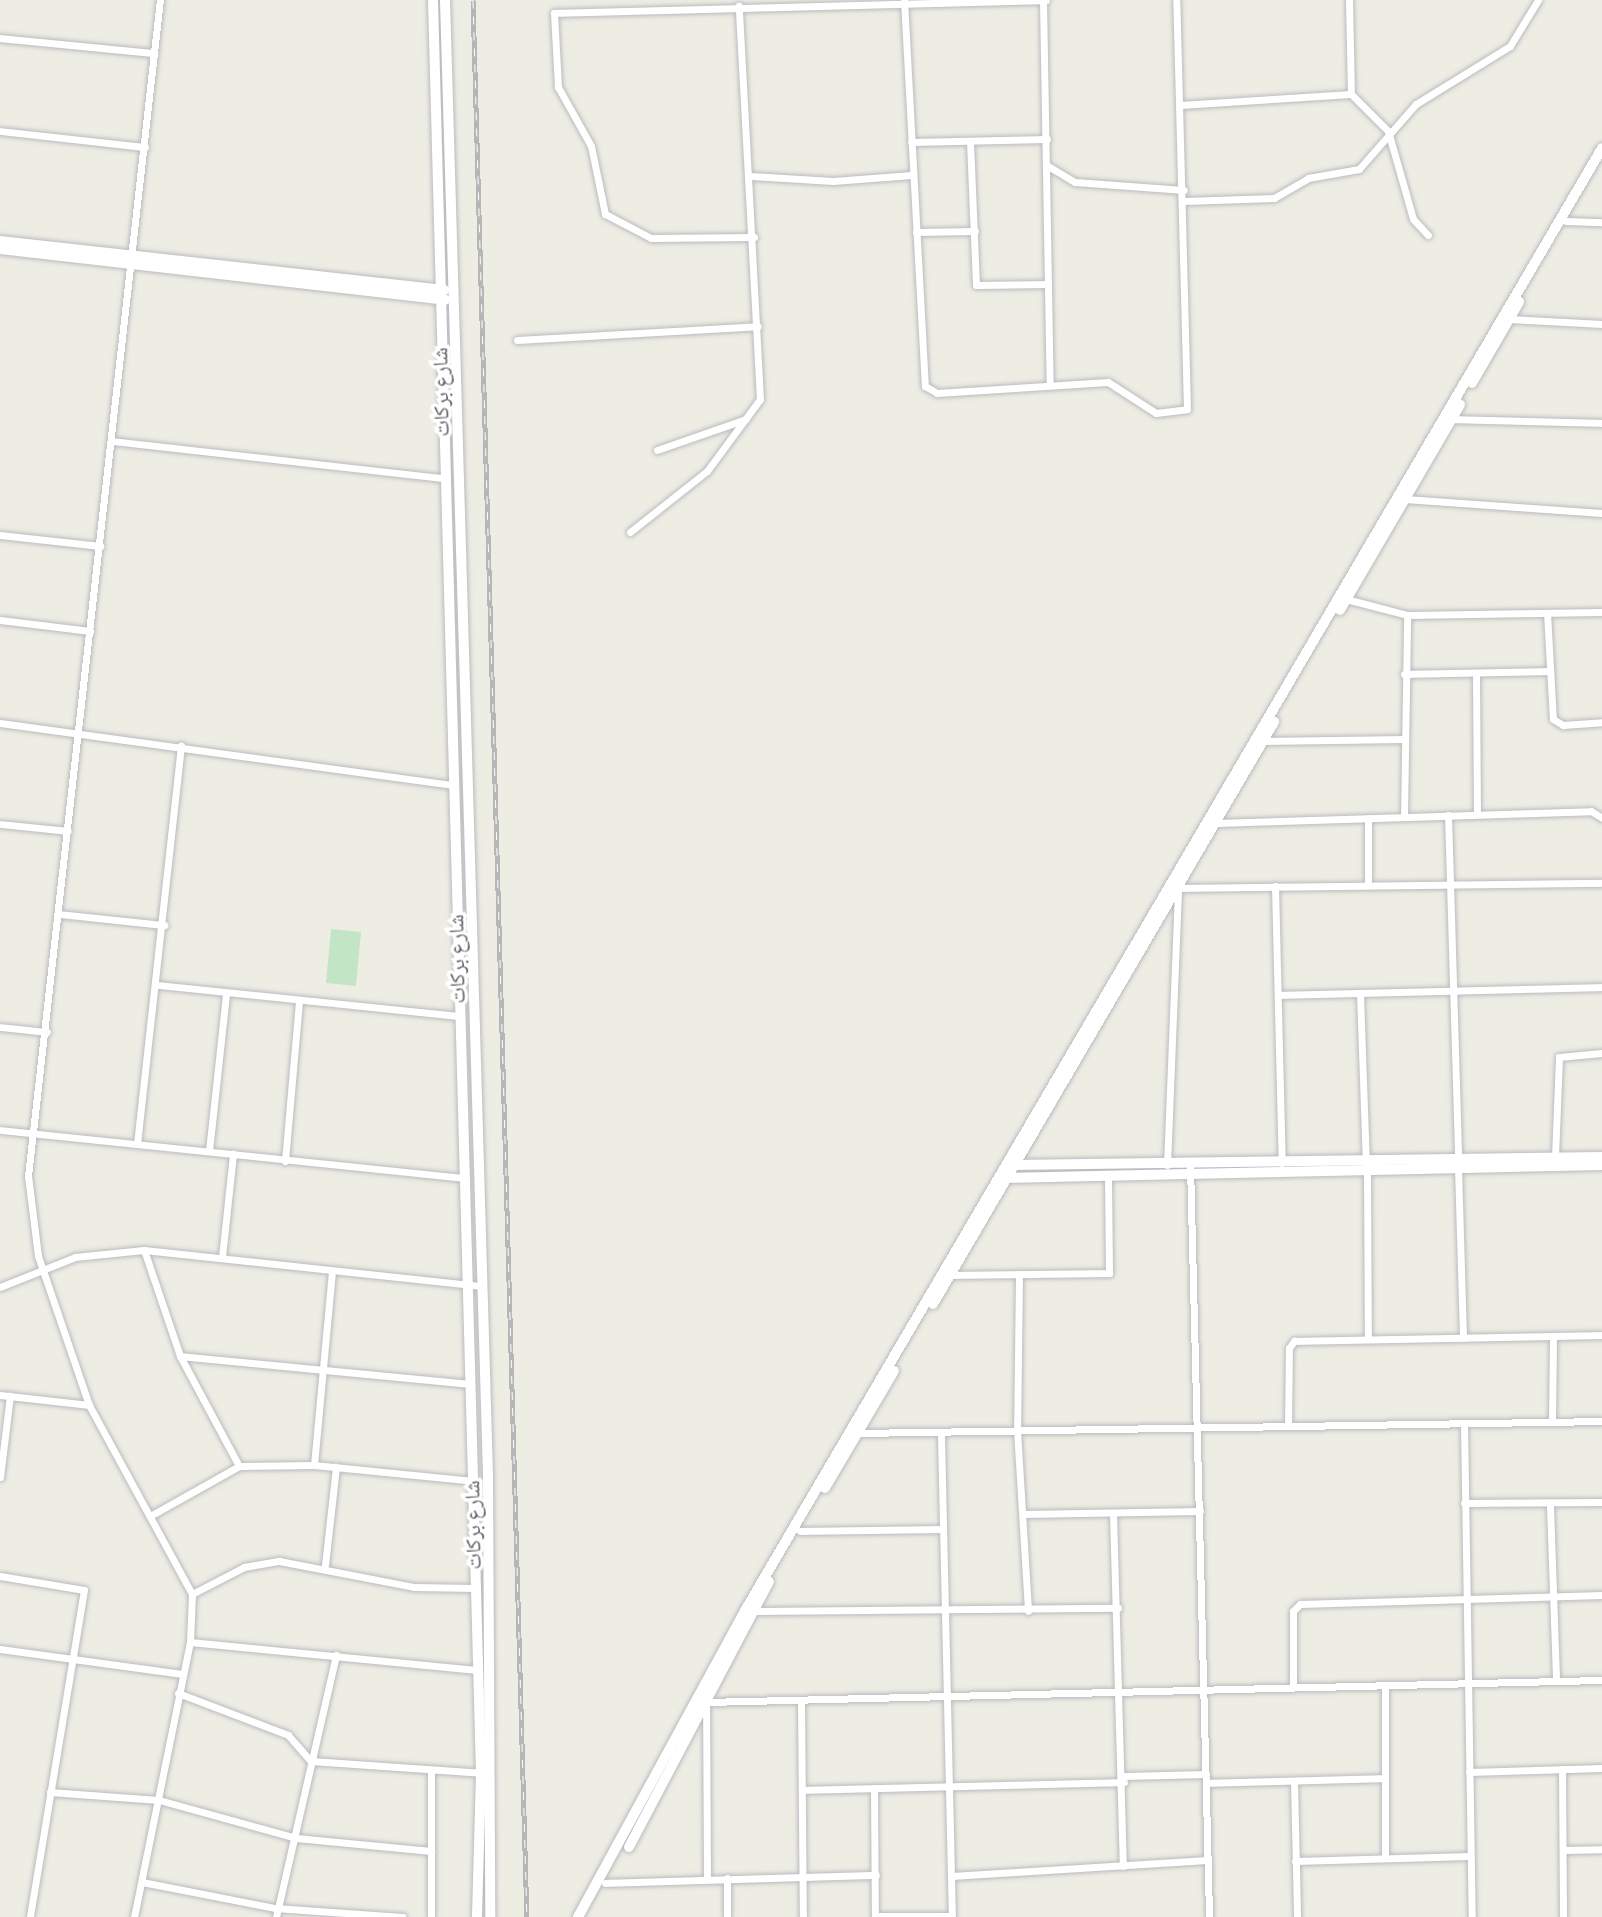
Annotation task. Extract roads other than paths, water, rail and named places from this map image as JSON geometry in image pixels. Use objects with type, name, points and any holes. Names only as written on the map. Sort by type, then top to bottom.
[{"type":"street","points":[[135,1917],[190,1642],[192,1594],[89,1405],[43,1271],[29,1193],[33,1133],[47,1032],[134,258],[160,0]]},
{"type":"street","name":"شارع بركات","points":[[433,0],[457,1016],[465,1178],[481,1773],[477,1917]]},
{"type":"street","name":"شارع بركات","points":[[445,0],[482,1286],[490,1917]]},
{"type":"street","points":[[754,237],[651,238],[605,215],[591,146],[558,87],[555,47],[559,10],[1044,0],[1050,384]]},
{"type":"street","points":[[905,3],[912,175],[929,391],[1050,384],[1119,384],[1150,412],[1185,411],[1184,190],[1176,0]]},
{"type":"street","points":[[1349,0],[1351,94],[1388,131],[1413,219],[1428,235]]},
{"type":"street","points":[[1184,201],[1274,198],[1308,178],[1359,169],[1388,131],[1416,104],[1510,46],[1538,0]]},
{"type":"street","points":[[630,531],[708,471],[749,416],[761,389],[751,176],[739,6]]},
{"type":"street","points":[[0,38],[154,53]]},
{"type":"street","points":[[1180,105],[1351,94]]},
{"type":"street","points":[[0,131],[145,148]]},
{"type":"street","points":[[911,142],[1047,139]]},
{"type":"street","points":[[970,142],[976,285],[1048,284]]},
{"type":"street","points":[[1011,1165],[1379,536],[1602,148]]},
{"type":"street","points":[[585,1917],[684,1735],[746,1609],[1178,888],[1346,599],[1379,536],[1405,499],[1602,159]]},
{"type":"street","points":[[1048,166],[1075,182],[1184,190]]},
{"type":"street","points":[[751,176],[833,181],[912,175]]},
{"type":"street","points":[[1566,221],[1602,222]]},
{"type":"street","points":[[916,232],[975,231]]},
{"type":"street","points":[[0,241],[452,296]]},
{"type":"street","points":[[0,249],[134,258]]},
{"type":"street","points":[[1509,319],[1602,324]]},
{"type":"street","points":[[517,340],[758,326]]},
{"type":"street","points":[[657,450],[749,416]]},
{"type":"street","points":[[1451,419],[1602,424]]},
{"type":"street","points":[[112,442],[444,478]]},
{"type":"street","points":[[1405,499],[1602,513]]},
{"type":"street","points":[[0,535],[100,546]]},
{"type":"street","points":[[1346,599],[1407,615],[1602,612]]},
{"type":"street","points":[[1547,613],[1549,671],[1555,723],[1602,722]]},
{"type":"street","points":[[1404,817],[1403,739],[1407,615]]},
{"type":"street","points":[[0,620],[90,631]]},
{"type":"street","points":[[1404,674],[1549,671]]},
{"type":"street","points":[[1476,674],[1477,814]]},
{"type":"street","points":[[0,723],[80,730],[452,785]]},
{"type":"street","points":[[1264,741],[1403,739]]},
{"type":"street","points":[[137,1144],[158,985],[181,745]]},
{"type":"street","points":[[1216,823],[1591,811],[1602,818]]},
{"type":"street","points":[[1448,815],[1463,1338]]},
{"type":"street","points":[[1368,818],[1368,885]]},
{"type":"street","points":[[0,824],[68,831]]},
{"type":"street","points":[[1178,888],[1602,883]]},
{"type":"street","points":[[1275,886],[1282,1163]]},
{"type":"street","points":[[1167,1165],[1178,888]]},
{"type":"street","points":[[59,914],[164,925]]},
{"type":"street","points":[[158,985],[299,1002],[457,1016]]},
{"type":"street","points":[[1279,995],[1602,987]]},
{"type":"street","points":[[209,1152],[226,994]]},
{"type":"street","points":[[1360,994],[1367,1166],[1368,1337]]},
{"type":"street","points":[[285,1161],[299,1002]]},
{"type":"street","points":[[0,1027],[47,1032]]},
{"type":"street","points":[[1555,1157],[1559,1057],[1602,1053]]},
{"type":"street","points":[[0,1130],[465,1178]]},
{"type":"street","points":[[222,1257],[233,1154]]},
{"type":"street","points":[[1458,1164],[1555,1157],[1602,1157]]},
{"type":"street","points":[[1003,1178],[1282,1163],[1367,1166]]},
{"type":"street","points":[[1011,1165],[1167,1165],[1190,1168],[1602,1165]]},
{"type":"street","points":[[1190,1168],[1209,1917]]},
{"type":"street","points":[[950,1275],[1109,1272],[1108,1174]]},
{"type":"street","points":[[578,1917],[706,1702],[754,1611],[950,1275],[1003,1178]]},
{"type":"street","points":[[0,1287],[75,1257],[144,1250],[482,1286]]},
{"type":"street","points":[[144,1250],[180,1356],[239,1466]]},
{"type":"street","points":[[314,1465],[332,1272]]},
{"type":"street","points":[[1018,1274],[1017,1430],[1028,1611]]},
{"type":"street","points":[[1288,1426],[1290,1343],[1368,1337],[1602,1335]]},
{"type":"street","points":[[1552,1337],[1552,1422]]},
{"type":"street","points":[[180,1356],[324,1366],[470,1384]]},
{"type":"street","points":[[0,1395],[89,1405]]},
{"type":"street","points":[[0,1477],[10,1396]]},
{"type":"street","points":[[858,1433],[941,1436],[1017,1430],[1602,1421]]},
{"type":"street","points":[[1464,1424],[1464,1599],[1472,1917]]},
{"type":"street","points":[[874,1789],[875,1916],[951,1917],[941,1436]]},
{"type":"street","points":[[150,1516],[239,1466],[314,1465],[473,1481]]},
{"type":"street","points":[[325,1566],[336,1467]]},
{"type":"street","points":[[1464,1503],[1550,1506],[1602,1502]]},
{"type":"street","points":[[1550,1506],[1556,1680]]},
{"type":"street","points":[[1023,1514],[1200,1511]]},
{"type":"street","points":[[1113,1513],[1122,1694],[1124,1866]]},
{"type":"street","points":[[800,1531],[941,1529]]},
{"type":"street","points":[[192,1594],[262,1562],[325,1566],[414,1587],[475,1588]]},
{"type":"street","points":[[0,1576],[84,1590],[30,1917]]},
{"type":"street","points":[[1293,1687],[1295,1606],[1602,1595]]},
{"type":"street","points":[[754,1611],[943,1614],[1118,1608]]},
{"type":"street","points":[[190,1642],[477,1670]]},
{"type":"street","points":[[0,1649],[182,1674]]},
{"type":"street","points":[[276,1917],[275,1908],[296,1838],[336,1655]]},
{"type":"street","points":[[706,1702],[945,1699],[1602,1680]]},
{"type":"street","points":[[1385,1686],[1385,1858]]},
{"type":"street","points":[[178,1693],[288,1735],[311,1761],[481,1773]]},
{"type":"street","points":[[801,1701],[803,1917]]},
{"type":"street","points":[[706,1702],[707,1879]]},
{"type":"street","points":[[1469,1772],[1602,1768]]},
{"type":"street","points":[[1562,1769],[1563,1917]]},
{"type":"street","points":[[431,1770],[431,1917]]},
{"type":"street","points":[[802,1790],[948,1788],[1206,1774]]},
{"type":"street","points":[[1206,1783],[1384,1778]]},
{"type":"street","points":[[1294,1781],[1297,1917]]},
{"type":"street","points":[[50,1792],[159,1801],[296,1838],[431,1852]]},
{"type":"street","points":[[1563,1850],[1602,1849]]},
{"type":"street","points":[[1296,1861],[1470,1856]]},
{"type":"street","points":[[951,1876],[1208,1860]]},
{"type":"street","points":[[605,1883],[803,1875],[876,1875]]},
{"type":"street","points":[[727,1878],[727,1917]]},
{"type":"street","points":[[142,1882],[275,1908],[403,1917]]},
{"type":"railway","points":[[473,0],[527,1917]]}]
